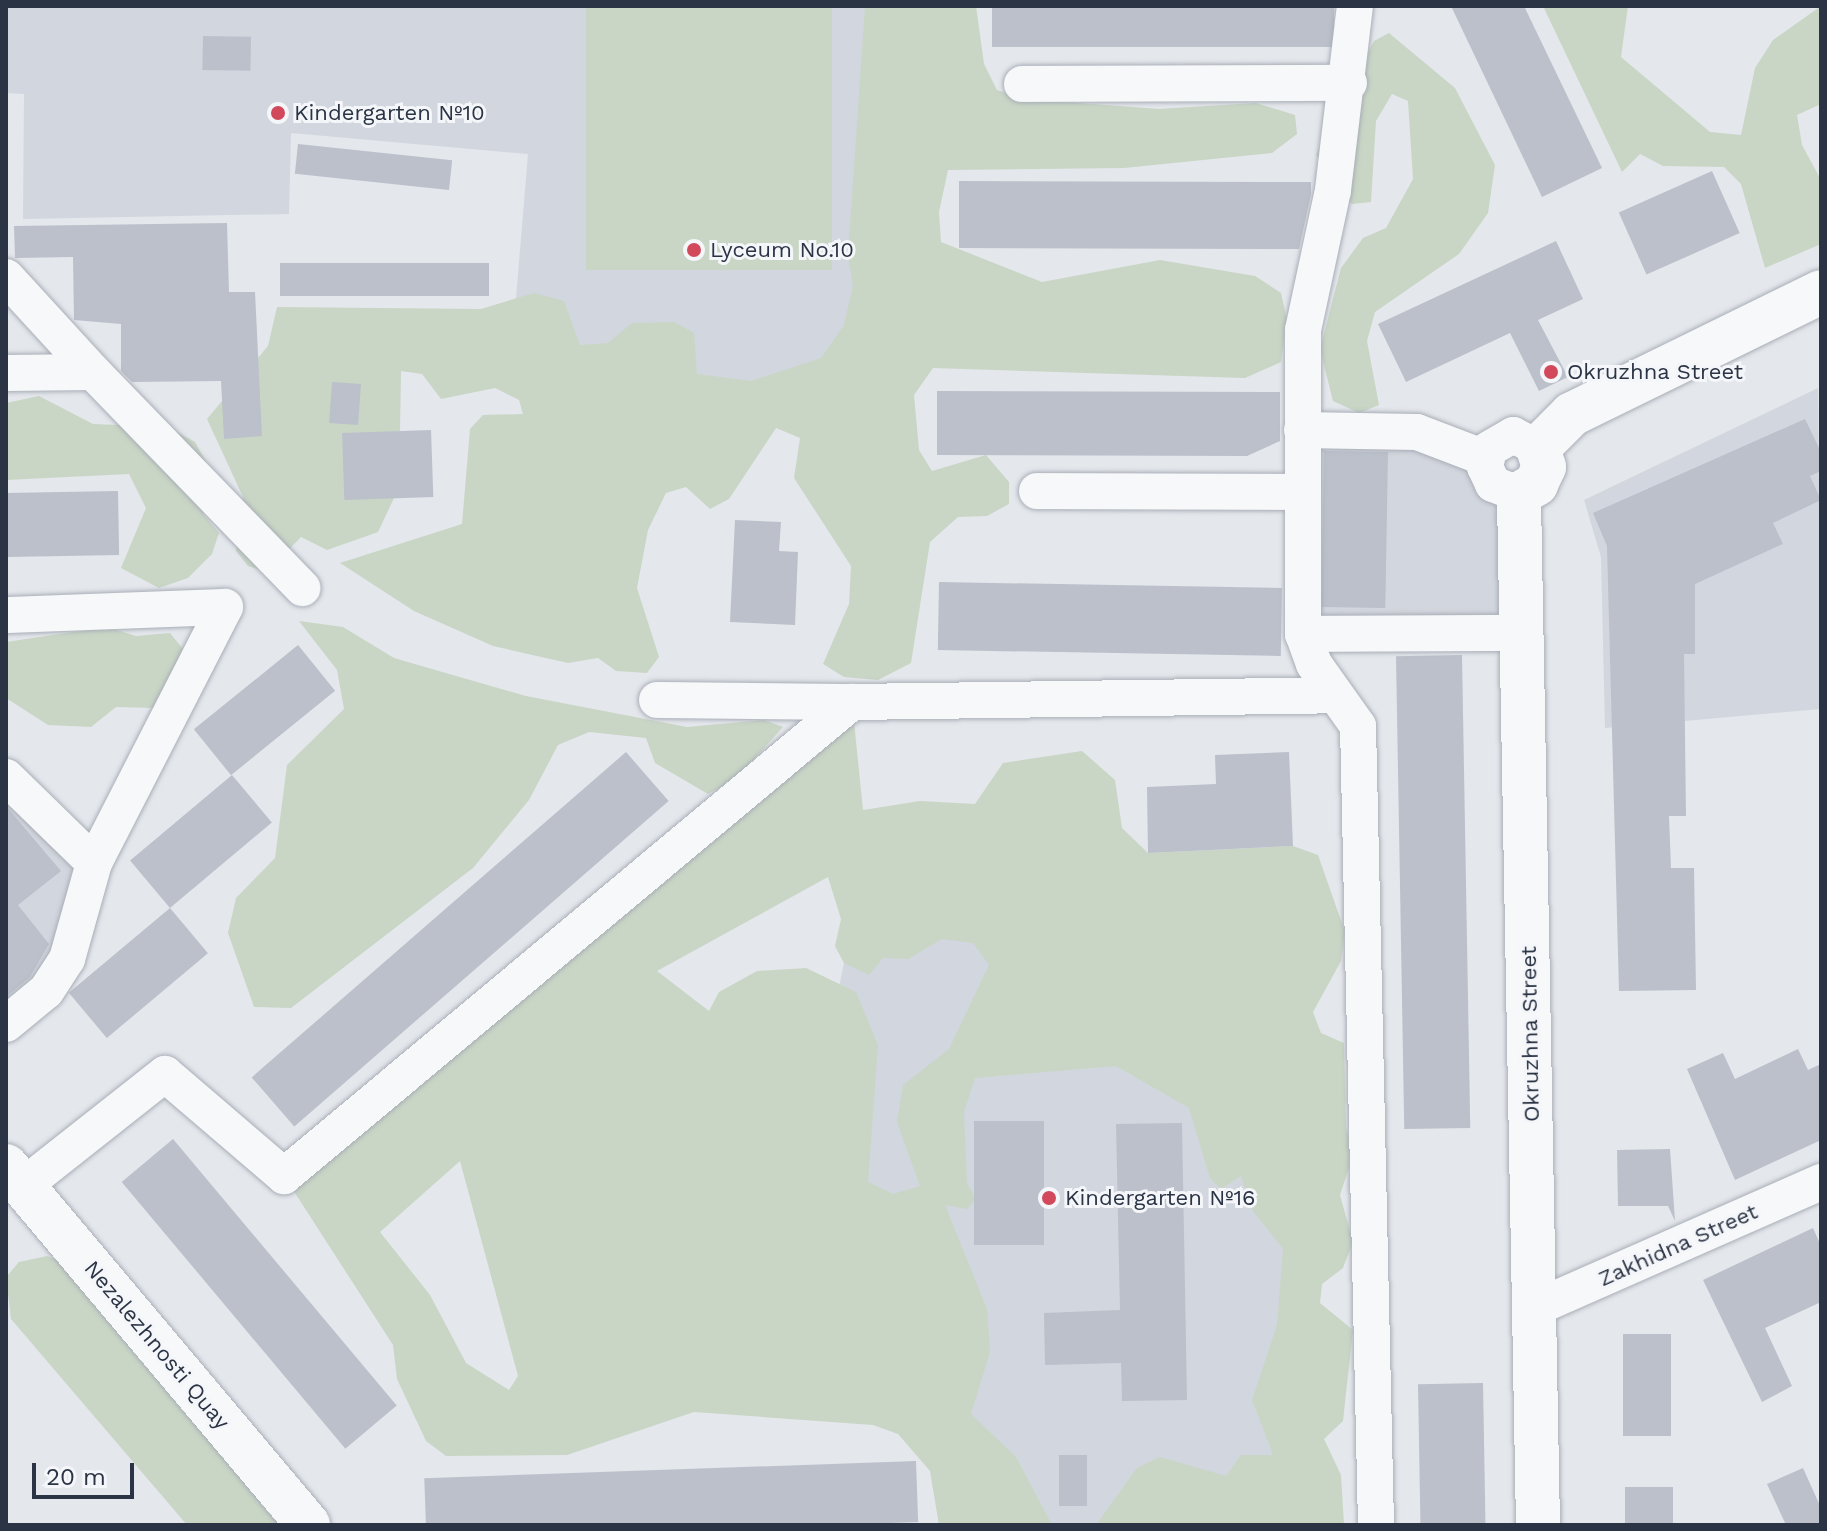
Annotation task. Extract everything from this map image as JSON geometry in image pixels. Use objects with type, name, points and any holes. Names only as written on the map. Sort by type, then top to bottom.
[{"type":"street","points":[[1355,6],[1349,83],[1303,330],[1303,634],[1334,695],[1358,726],[1376,1525]]},
{"type":"street","points":[[1022,84],[1349,83]]},
{"type":"street","points":[[6,277],[93,372],[302,588]]},
{"type":"street","points":[[1538,448],[1598,398],[1821,292]]},
{"type":"street","points":[[6,373],[93,372]]},
{"type":"street","points":[[1302,430],[1417,432],[1485,458]]},
{"type":"street","points":[[1504,437],[1523,437],[1538,448],[1542,476],[1519,494],[1493,484],[1485,458],[1504,437]]},
{"type":"street","points":[[1037,491],[1302,492]]},
{"type":"street","name":"Okruzhna Street","points":[[1519,494],[1538,1525]]},
{"type":"street","points":[[6,615],[225,607],[94,863],[67,959],[46,991],[6,1024]]},
{"type":"street","points":[[1303,634],[1523,633]]},
{"type":"street","points":[[657,700],[852,702],[1334,695]]},
{"type":"street","points":[[15,1176],[165,1074],[284,1176],[852,702]]},
{"type":"street","points":[[6,777],[94,863]]},
{"type":"street","name":"Nezalezhnosti Quay","points":[[15,1176],[308,1525]]},
{"type":"street","name":"Zakhidna Street","points":[[1535,1308],[1821,1182]]},
{"type":"shaded area","points":[[6,6],[887,6],[855,410],[512,346],[528,154],[291,133],[289,214],[23,219],[24,94],[6,93]]},
{"type":"shaded area","points":[[1818,388],[1821,709],[1605,728],[1601,557],[1584,500]]},
{"type":"shaded area","points":[[1310,438],[1413,438],[1476,463],[1510,501],[1514,627],[1311,626]]},
{"type":"shaded area","points":[[6,778],[94,863],[67,959],[6,1024]]},
{"type":"shaded area","name":"Kindergarten №16","points":[[1294,854],[1308,1525],[1045,1525],[783,1266],[865,858]]},
{"type":"green space","points":[[586,6],[832,6],[832,270],[586,270]]},
{"type":"green space","points":[[865,6],[976,6],[984,64],[997,90],[1025,99],[1159,109],[1256,103],[1295,115],[1297,134],[1272,153],[1124,168],[948,170],[939,212],[941,242],[1042,282],[1160,260],[1255,276],[1281,293],[1287,320],[1281,362],[1245,378],[933,368],[914,395],[919,450],[932,471],[986,455],[1009,482],[1009,504],[987,516],[958,517],[930,542],[911,663],[878,680],[844,677],[823,664],[849,604],[851,566],[794,478],[800,438],[776,428],[729,499],[710,509],[686,487],[666,493],[648,530],[637,588],[659,657],[647,673],[616,671],[598,658],[568,663],[493,646],[414,611],[340,563],[462,524],[470,429],[483,415],[523,414],[519,400],[495,388],[441,399],[422,374],[401,371],[400,431],[392,432],[394,498],[378,532],[327,550],[301,537],[267,572],[248,566],[236,551],[243,497],[207,419],[268,346],[277,307],[481,309],[534,293],[564,301],[580,345],[608,343],[632,323],[674,322],[694,333],[697,374],[751,381],[821,358],[844,325],[853,286],[848,255]]},
{"type":"green space","points":[[1543,6],[1628,6],[1621,57],[1710,132],[1741,135],[1755,68],[1773,40],[1821,6],[1821,104],[1797,115],[1802,145],[1821,180],[1821,244],[1765,268],[1741,184],[1724,167],[1663,166],[1640,154],[1622,172]]},
{"type":"green space","points":[[1389,33],[1455,88],[1495,165],[1488,213],[1459,254],[1375,312],[1367,341],[1379,405],[1359,413],[1333,401],[1320,349],[1341,268],[1363,238],[1386,228],[1413,179],[1408,101],[1392,94],[1376,121],[1371,202],[1352,204],[1333,190],[1316,154],[1374,41]]},
{"type":"green space","points":[[39,396],[93,424],[168,427],[195,442],[216,480],[203,514],[219,533],[212,554],[188,578],[159,588],[121,568],[146,508],[129,474],[6,480],[6,403]]},
{"type":"green space","points":[[299,621],[343,627],[394,658],[526,696],[687,727],[764,720],[783,727],[737,778],[708,794],[655,763],[646,738],[589,732],[558,745],[529,800],[473,868],[291,1008],[254,1007],[228,933],[236,898],[275,858],[287,765],[344,709],[337,670]]},
{"type":"green space","points":[[107,627],[136,636],[170,633],[183,649],[156,708],[116,707],[91,727],[48,725],[6,698],[6,642]]},
{"type":"green space","points":[[852,702],[863,810],[920,801],[975,804],[1003,763],[1082,751],[1115,780],[1122,828],[1148,853],[1293,846],[1318,855],[1345,932],[1341,961],[1313,1012],[1321,1033],[1344,1043],[1346,1128],[1354,1153],[1340,1195],[1353,1242],[1343,1268],[1322,1284],[1320,1303],[1353,1330],[1343,1421],[1324,1439],[1341,1475],[1344,1525],[1096,1525],[1137,1468],[1160,1457],[1226,1476],[1241,1455],[1273,1455],[1252,1400],[1277,1325],[1283,1249],[1253,1211],[1241,1176],[1221,1189],[1210,1178],[1189,1108],[1116,1066],[975,1078],[964,1112],[967,1183],[976,1199],[967,1209],[945,1205],[987,1309],[990,1352],[971,1414],[1016,1457],[1052,1525],[939,1525],[930,1471],[898,1434],[873,1425],[694,1412],[567,1455],[446,1456],[426,1441],[397,1379],[393,1345],[284,1176]],"holes":[[[828,877],[841,919],[835,946],[844,963],[869,975],[883,958],[908,959],[942,939],[973,943],[989,965],[949,1049],[903,1085],[897,1122],[920,1186],[893,1194],[868,1182],[878,1045],[856,992],[806,968],[757,971],[719,992],[709,1011],[657,971]],[[460,1161],[518,1376],[509,1390],[466,1363],[430,1295],[380,1232]]]},
{"type":"green space","points":[[47,1256],[99,1276],[309,1525],[187,1525],[11,1319],[6,1277],[19,1262]]},
{"type":"building","points":[[992,6],[1334,6],[1334,47],[992,47]]},
{"type":"building","points":[[1451,6],[1524,6],[1602,168],[1542,197]]},
{"type":"building","points":[[203,36],[251,37],[250,71],[202,70]]},
{"type":"building","points":[[298,144],[452,160],[449,190],[295,174]]},
{"type":"building","points":[[1712,171],[1740,233],[1646,275],[1619,212]]},
{"type":"building","points":[[959,181],[1311,182],[1311,194],[1299,249],[959,248]]},
{"type":"building","points":[[227,223],[229,292],[255,292],[262,436],[224,439],[221,381],[132,382],[121,371],[121,324],[74,320],[73,257],[15,258],[14,226]]},
{"type":"building","points":[[1556,241],[1583,299],[1538,320],[1568,377],[1539,391],[1510,333],[1406,382],[1378,324]]},
{"type":"building","points":[[280,263],[489,263],[489,296],[280,296]]},
{"type":"building","points":[[332,382],[361,384],[358,425],[329,423]]},
{"type":"building","points":[[937,391],[1280,392],[1280,441],[1247,456],[937,455]]},
{"type":"building","points":[[1805,419],[1821,452],[1821,471],[1810,476],[1821,500],[1773,523],[1783,544],[1695,584],[1695,654],[1684,654],[1686,816],[1669,816],[1671,868],[1694,868],[1696,990],[1619,991],[1607,546],[1593,513]]},
{"type":"building","points":[[431,430],[433,497],[344,500],[342,433]]},
{"type":"building","points":[[1324,451],[1388,452],[1385,608],[1321,607]]},
{"type":"building","points":[[118,491],[119,555],[7,557],[6,493]]},
{"type":"building","points":[[735,520],[781,522],[779,551],[798,552],[795,625],[730,622]]},
{"type":"building","points":[[939,582],[1282,588],[1281,656],[938,650]]},
{"type":"building","points":[[298,645],[335,691],[231,775],[194,729]]},
{"type":"building","points":[[1462,655],[1470,1128],[1404,1129],[1396,656]]},
{"type":"building","points":[[626,752],[669,801],[294,1126],[252,1077]]},
{"type":"building","points":[[1289,752],[1293,846],[1148,853],[1147,787],[1216,784],[1215,755]]},
{"type":"building","points":[[232,775],[272,822],[170,908],[130,860]]},
{"type":"building","points":[[6,806],[61,871],[18,905],[49,944],[30,977],[6,997]]},
{"type":"building","points":[[170,908],[208,953],[107,1038],[69,993]]},
{"type":"building","points":[[1798,1049],[1808,1070],[1821,1064],[1821,1140],[1735,1180],[1687,1069],[1723,1053],[1735,1079]]},
{"type":"building","points":[[974,1121],[1044,1121],[1044,1245],[974,1245]]},
{"type":"building","points":[[1182,1123],[1187,1400],[1122,1401],[1121,1363],[1045,1365],[1044,1313],[1120,1310],[1116,1124]]},
{"type":"building","points":[[173,1139],[397,1406],[345,1449],[122,1182]]},
{"type":"building","points":[[1670,1149],[1675,1221],[1668,1206],[1618,1206],[1617,1150]]},
{"type":"building","points":[[1813,1228],[1821,1246],[1821,1302],[1765,1328],[1792,1386],[1762,1402],[1703,1280]]},
{"type":"building","points":[[1623,1334],[1671,1334],[1671,1436],[1623,1436]]},
{"type":"building","points":[[1483,1383],[1485,1525],[1420,1525],[1418,1384]]},
{"type":"building","points":[[1059,1455],[1087,1455],[1087,1506],[1059,1506]]},
{"type":"building","points":[[916,1461],[918,1522],[831,1525],[426,1525],[424,1478]]},
{"type":"building","points":[[1803,1468],[1821,1508],[1821,1525],[1786,1525],[1767,1484]]},
{"type":"building","points":[[1625,1487],[1673,1487],[1673,1525],[1625,1525]]},
{"type":"place","name":"Kindergarten №10","points":[[278,113]]},
{"type":"place","name":"Lyceum No.10","points":[[694,250]]},
{"type":"place","name":"Okruzhna Street","points":[[1551,372]]},
{"type":"place","name":"Kindergarten №16","points":[[1049,1198]]}]
